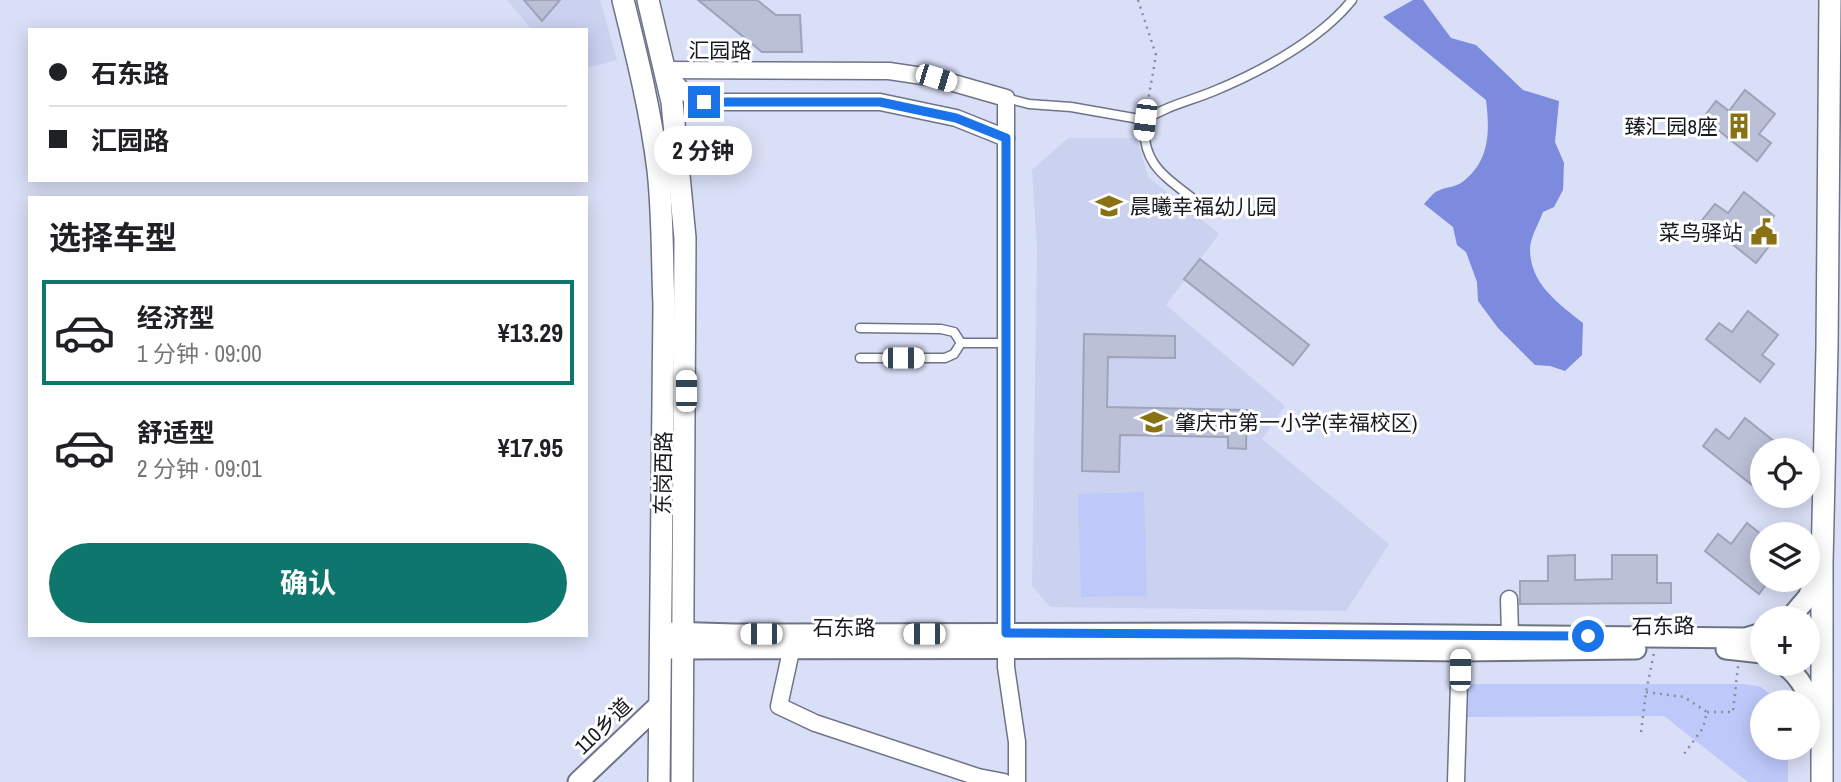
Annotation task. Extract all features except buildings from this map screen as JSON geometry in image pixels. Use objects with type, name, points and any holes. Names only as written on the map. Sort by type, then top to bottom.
[{"type":"main road","name":"东岗西路","points":[[624,0],[648,109],[658,170],[664,305],[659,782]]},
{"type":"main road","name":"东岗西路","points":[[648,0],[671,102],[685,238],[682,782]]},
{"type":"main road","points":[[1822,782],[1822,563],[1834,348],[1830,0]]},
{"type":"street","name":"汇园路","points":[[664,71],[889,71],[936,78],[1006,98]]},
{"type":"street","name":"汇园路","points":[[664,71],[684,92],[704,102],[880,102],[956,118],[1006,138]]},
{"type":"street","points":[[1006,98],[1006,667],[1017,741],[1017,782]]},
{"type":"street","points":[[1800,606],[1808,597],[1822,563]]},
{"type":"street","points":[[1509,599],[1510,635]]},
{"type":"street","name":"石东路","points":[[683,640],[734,635],[1237,648],[1460,651],[1740,648],[1750,650]]},
{"type":"street","name":"石东路","points":[[683,640],[791,650],[1006,641],[1510,635],[1750,637]]},
{"type":"street","points":[[661,640],[683,640]]},
{"type":"street","points":[[791,650],[779,706],[815,723],[978,777],[1004,782]]},
{"type":"street","points":[[1456,782],[1460,651]]},
{"type":"street","points":[[1795,676],[1808,692],[1821,730]]},
{"type":"street","name":"110乡道","points":[[578,782],[660,704]]},
{"type":"lane","points":[[1006,98],[1029,104],[1071,107],[1145,120],[1160,110],[1213,91],[1261,69],[1316,34],[1352,0]]},
{"type":"lane","points":[[1145,120],[1143,138],[1154,167],[1196,201]]},
{"type":"lane","points":[[860,328],[941,329],[954,332],[961,343]]},
{"type":"lane","points":[[961,343],[1006,343]]},
{"type":"lane","points":[[860,358],[945,358],[954,354],[961,343]]},
{"type":"path","points":[[1138,0],[1156,55],[1145,120]]},
{"type":"path","points":[[1646,692],[1684,697],[1707,712],[1733,712],[1740,648]]},
{"type":"path","points":[[1641,732],[1655,649]]},
{"type":"path","points":[[1684,754],[1703,728],[1707,712]]},
{"type":"shaded area","points":[[507,0],[600,0],[617,60],[588,67],[588,28],[530,28]]},
{"type":"shaded area","name":"肇庆市第一小学(幸福校区)","points":[[1068,138],[1137,138],[1148,177],[1219,234],[1166,305],[1285,406],[1262,439],[1389,544],[1346,611],[1050,607],[1032,586],[1037,246],[1032,170]]},
{"type":"shaded area","points":[[1144,492],[1147,596],[1081,597],[1078,494]]},
{"type":"shaded area","points":[[1467,684],[1745,684],[1761,687],[1765,690],[1750,690],[1750,760],[1788,760],[1788,782],[1748,782],[1664,716],[1467,717]]},
{"type":"water","points":[[1413,0],[1423,0],[1451,38],[1476,45],[1523,90],[1559,101],[1555,142],[1564,163],[1563,190],[1554,207],[1543,212],[1530,249],[1531,261],[1540,283],[1555,300],[1583,323],[1582,355],[1565,371],[1535,365],[1498,328],[1478,301],[1477,282],[1466,252],[1457,245],[1453,227],[1424,204],[1438,191],[1461,183],[1478,166],[1486,146],[1487,112],[1486,100],[1383,17]]},
{"type":"place","name":"臻汇园8座","points":[[1739,126]]},
{"type":"place","name":"晨曦幸福幼儿园","points":[[1109,206]]},
{"type":"place","name":"菜鸟驿站","points":[[1764,232]]},
{"type":"place","name":"肇庆市第一小学(幸福校区)","points":[[1154,422]]},
{"type":"route","points":[[704,102],[880,102],[956,118],[1006,138],[1006,633],[1588,636]]}]
